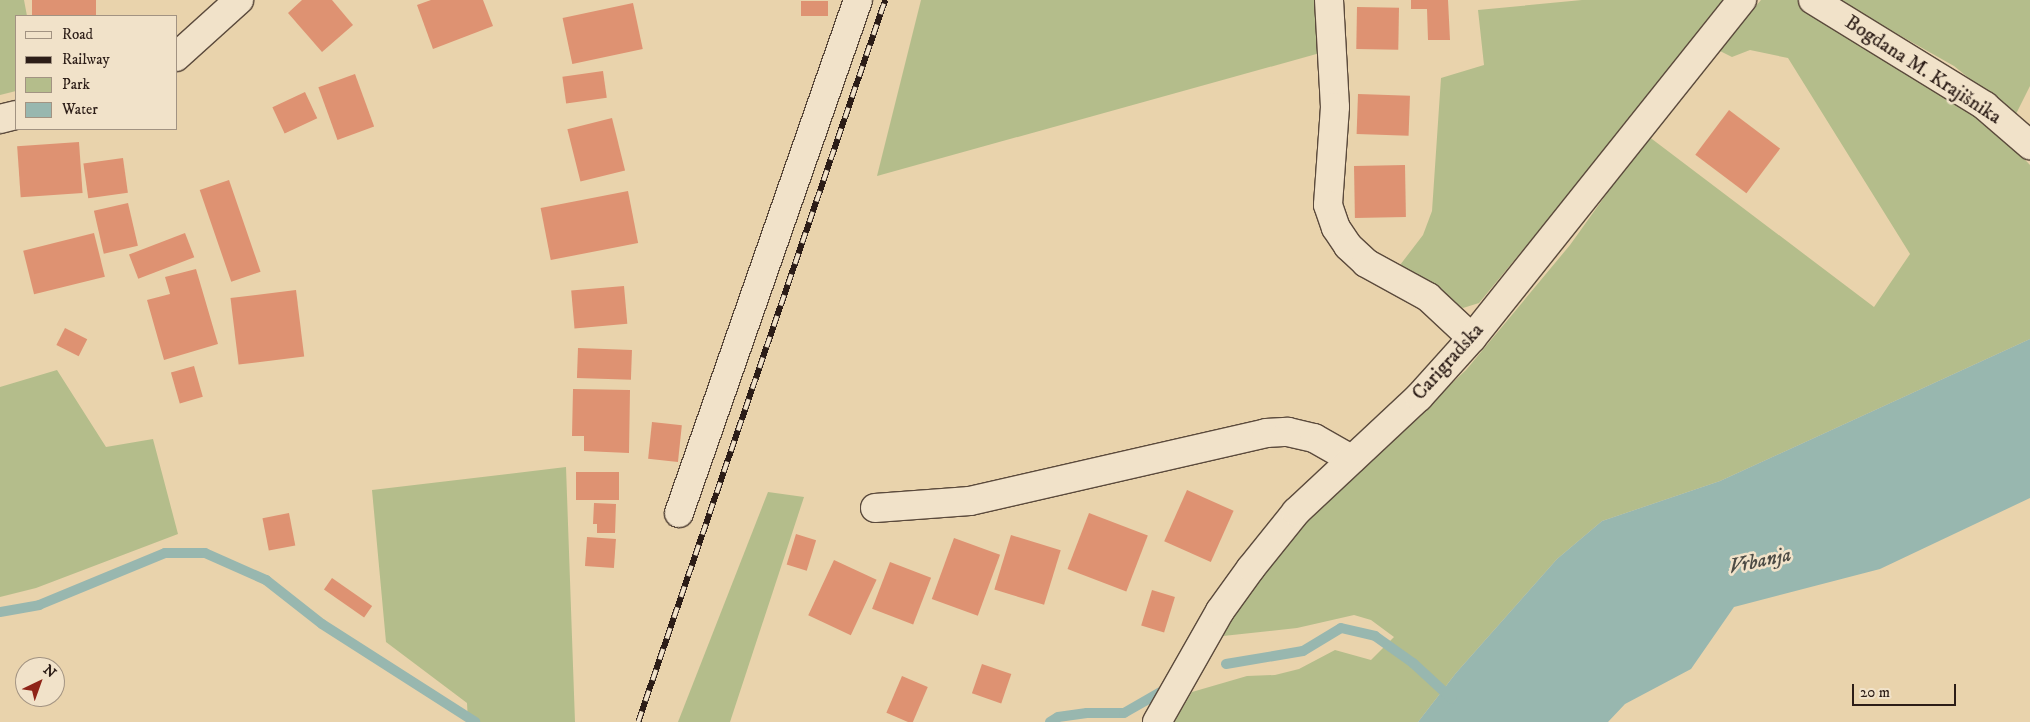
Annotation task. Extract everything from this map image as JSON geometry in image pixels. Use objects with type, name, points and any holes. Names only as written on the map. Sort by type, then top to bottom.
[{"type":"street","points":[[178,55],[239,0]]},
{"type":"street","points":[[678,513],[858,0]]},
{"type":"street","points":[[1329,0],[1335,106],[1328,206],[1336,228],[1348,246],[1366,263],[1428,297],[1472,338]]},
{"type":"street","name":"Carigradska","points":[[1157,722],[1220,611],[1251,568],[1296,512],[1419,397],[1472,338],[1742,0]]},
{"type":"street","name":"Bogdana M. Krajišnika","points":[[1812,0],[1985,106],[2030,145]]},
{"type":"street","points":[[0,119],[15,115]]},
{"type":"street","points":[[874,508],[970,501],[1266,434],[1288,432],[1314,438],[1351,459]]},
{"type":"green space","points":[[0,0],[24,0],[27,15],[15,15],[15,91],[0,95]]},
{"type":"green space","points":[[921,0],[1317,0],[1320,53],[877,176]]},
{"type":"green space","points":[[1582,0],[1729,0],[1479,303],[1463,308],[1397,269],[1423,235],[1432,211],[1441,78],[1484,65],[1478,10]]},
{"type":"green space","points":[[1761,0],[1800,0],[1948,92],[2014,148],[2030,165],[2030,339],[1720,481],[1602,521],[1557,559],[1456,673],[1418,722],[1174,722],[1192,692],[1247,676],[1275,675],[1299,669],[1335,650],[1371,660],[1394,637],[1371,620],[1354,615],[1297,628],[1223,636],[1249,591],[1305,520],[1466,370],[1570,245],[1648,136],[1874,307],[1910,254],[1788,58],[1750,50],[1732,57],[1718,50]]},
{"type":"green space","points":[[1837,0],[2030,0],[2030,86],[2015,116],[1954,66]]},
{"type":"green space","points":[[57,370],[106,447],[153,439],[178,534],[36,588],[0,597],[0,387]]},
{"type":"green space","points":[[566,467],[575,722],[468,722],[467,703],[386,642],[372,490]]},
{"type":"green space","points":[[768,492],[804,497],[730,722],[678,722]]},
{"type":"water","name":"Vrbanja","points":[[2030,339],[2030,498],[1880,569],[1734,607],[1691,669],[1625,704],[1608,722],[1418,722],[1456,673],[1557,559],[1602,521],[1720,481]]},
{"type":"building","points":[[32,0],[96,0],[96,15],[32,15]]},
{"type":"building","points":[[302,0],[332,0],[353,25],[322,52],[288,13]]},
{"type":"building","points":[[431,0],[483,0],[493,26],[433,49],[417,5]]},
{"type":"building","points":[[1411,0],[1448,0],[1450,40],[1428,40],[1427,9],[1411,9]]},
{"type":"building","points":[[801,1],[828,1],[828,16],[801,16]]},
{"type":"building","points":[[633,3],[643,49],[572,64],[563,18]]},
{"type":"building","points":[[1357,7],[1399,8],[1398,50],[1356,49]]},
{"type":"building","points":[[603,71],[607,98],[566,103],[562,77]]},
{"type":"building","points":[[355,74],[374,127],[338,140],[318,87]]},
{"type":"building","points":[[305,92],[317,118],[285,133],[272,107]]},
{"type":"building","points":[[1358,94],[1410,96],[1409,136],[1357,134]]},
{"type":"building","points":[[1729,110],[1780,149],[1746,193],[1695,155]]},
{"type":"building","points":[[612,118],[625,170],[580,182],[567,129]]},
{"type":"building","points":[[79,142],[83,193],[21,197],[17,146]]},
{"type":"building","points":[[123,158],[128,193],[88,198],[83,164]]},
{"type":"building","points":[[1405,165],[1406,217],[1355,218],[1354,166]]},
{"type":"building","points":[[229,180],[261,272],[231,282],[200,190]]},
{"type":"building","points":[[628,191],[638,243],[551,260],[541,208]]},
{"type":"building","points":[[128,203],[138,246],[104,254],[94,211]]},
{"type":"building","points":[[94,233],[105,277],[34,294],[23,251]]},
{"type":"building","points":[[185,233],[194,257],[138,279],[129,255]]},
{"type":"building","points":[[196,269],[218,344],[164,360],[147,300],[170,294],[165,277]]},
{"type":"building","points":[[624,286],[627,324],[575,328],[571,291]]},
{"type":"building","points":[[296,290],[304,357],[239,365],[230,298]]},
{"type":"building","points":[[65,328],[87,339],[79,356],[56,345]]},
{"type":"building","points":[[578,348],[632,350],[631,380],[577,378]]},
{"type":"building","points":[[194,366],[203,397],[180,403],[171,373]]},
{"type":"building","points":[[573,389],[630,390],[629,453],[584,451],[584,436],[572,436]]},
{"type":"building","points":[[652,422],[682,425],[678,462],[648,459]]},
{"type":"building","points":[[576,472],[619,472],[619,500],[576,500]]},
{"type":"building","points":[[1187,490],[1234,511],[1211,562],[1164,541]]},
{"type":"building","points":[[594,503],[616,504],[615,533],[597,533],[597,524],[593,524]]},
{"type":"building","points":[[289,513],[295,545],[269,551],[262,518]]},
{"type":"building","points":[[1089,513],[1148,536],[1126,592],[1067,569]]},
{"type":"building","points":[[796,534],[816,540],[807,571],[787,565]]},
{"type":"building","points":[[1011,535],[1061,550],[1044,605],[994,590]]},
{"type":"building","points":[[587,537],[616,539],[614,568],[585,566]]},
{"type":"building","points":[[954,538],[1000,555],[978,616],[932,599]]},
{"type":"building","points":[[834,560],[877,580],[851,635],[808,615]]},
{"type":"building","points":[[890,562],[931,578],[913,624],[872,609]]},
{"type":"building","points":[[332,578],[372,606],[364,618],[324,589]]},
{"type":"building","points":[[1152,590],[1175,597],[1164,632],[1141,625]]},
{"type":"building","points":[[982,664],[1011,674],[1001,703],[972,693]]},
{"type":"building","points":[[902,676],[928,687],[913,722],[908,722],[886,713]]},
{"type":"waterway","points":[[0,612],[39,605],[165,553],[205,553],[266,580],[322,624],[475,722]]},
{"type":"waterway","points":[[1226,664],[1303,651],[1341,628],[1375,636],[1413,663],[1452,699]]},
{"type":"waterway","points":[[1050,722],[1058,717],[1087,713],[1124,713],[1166,689]]},
{"type":"railway","points":[[638,722],[885,0]]}]
